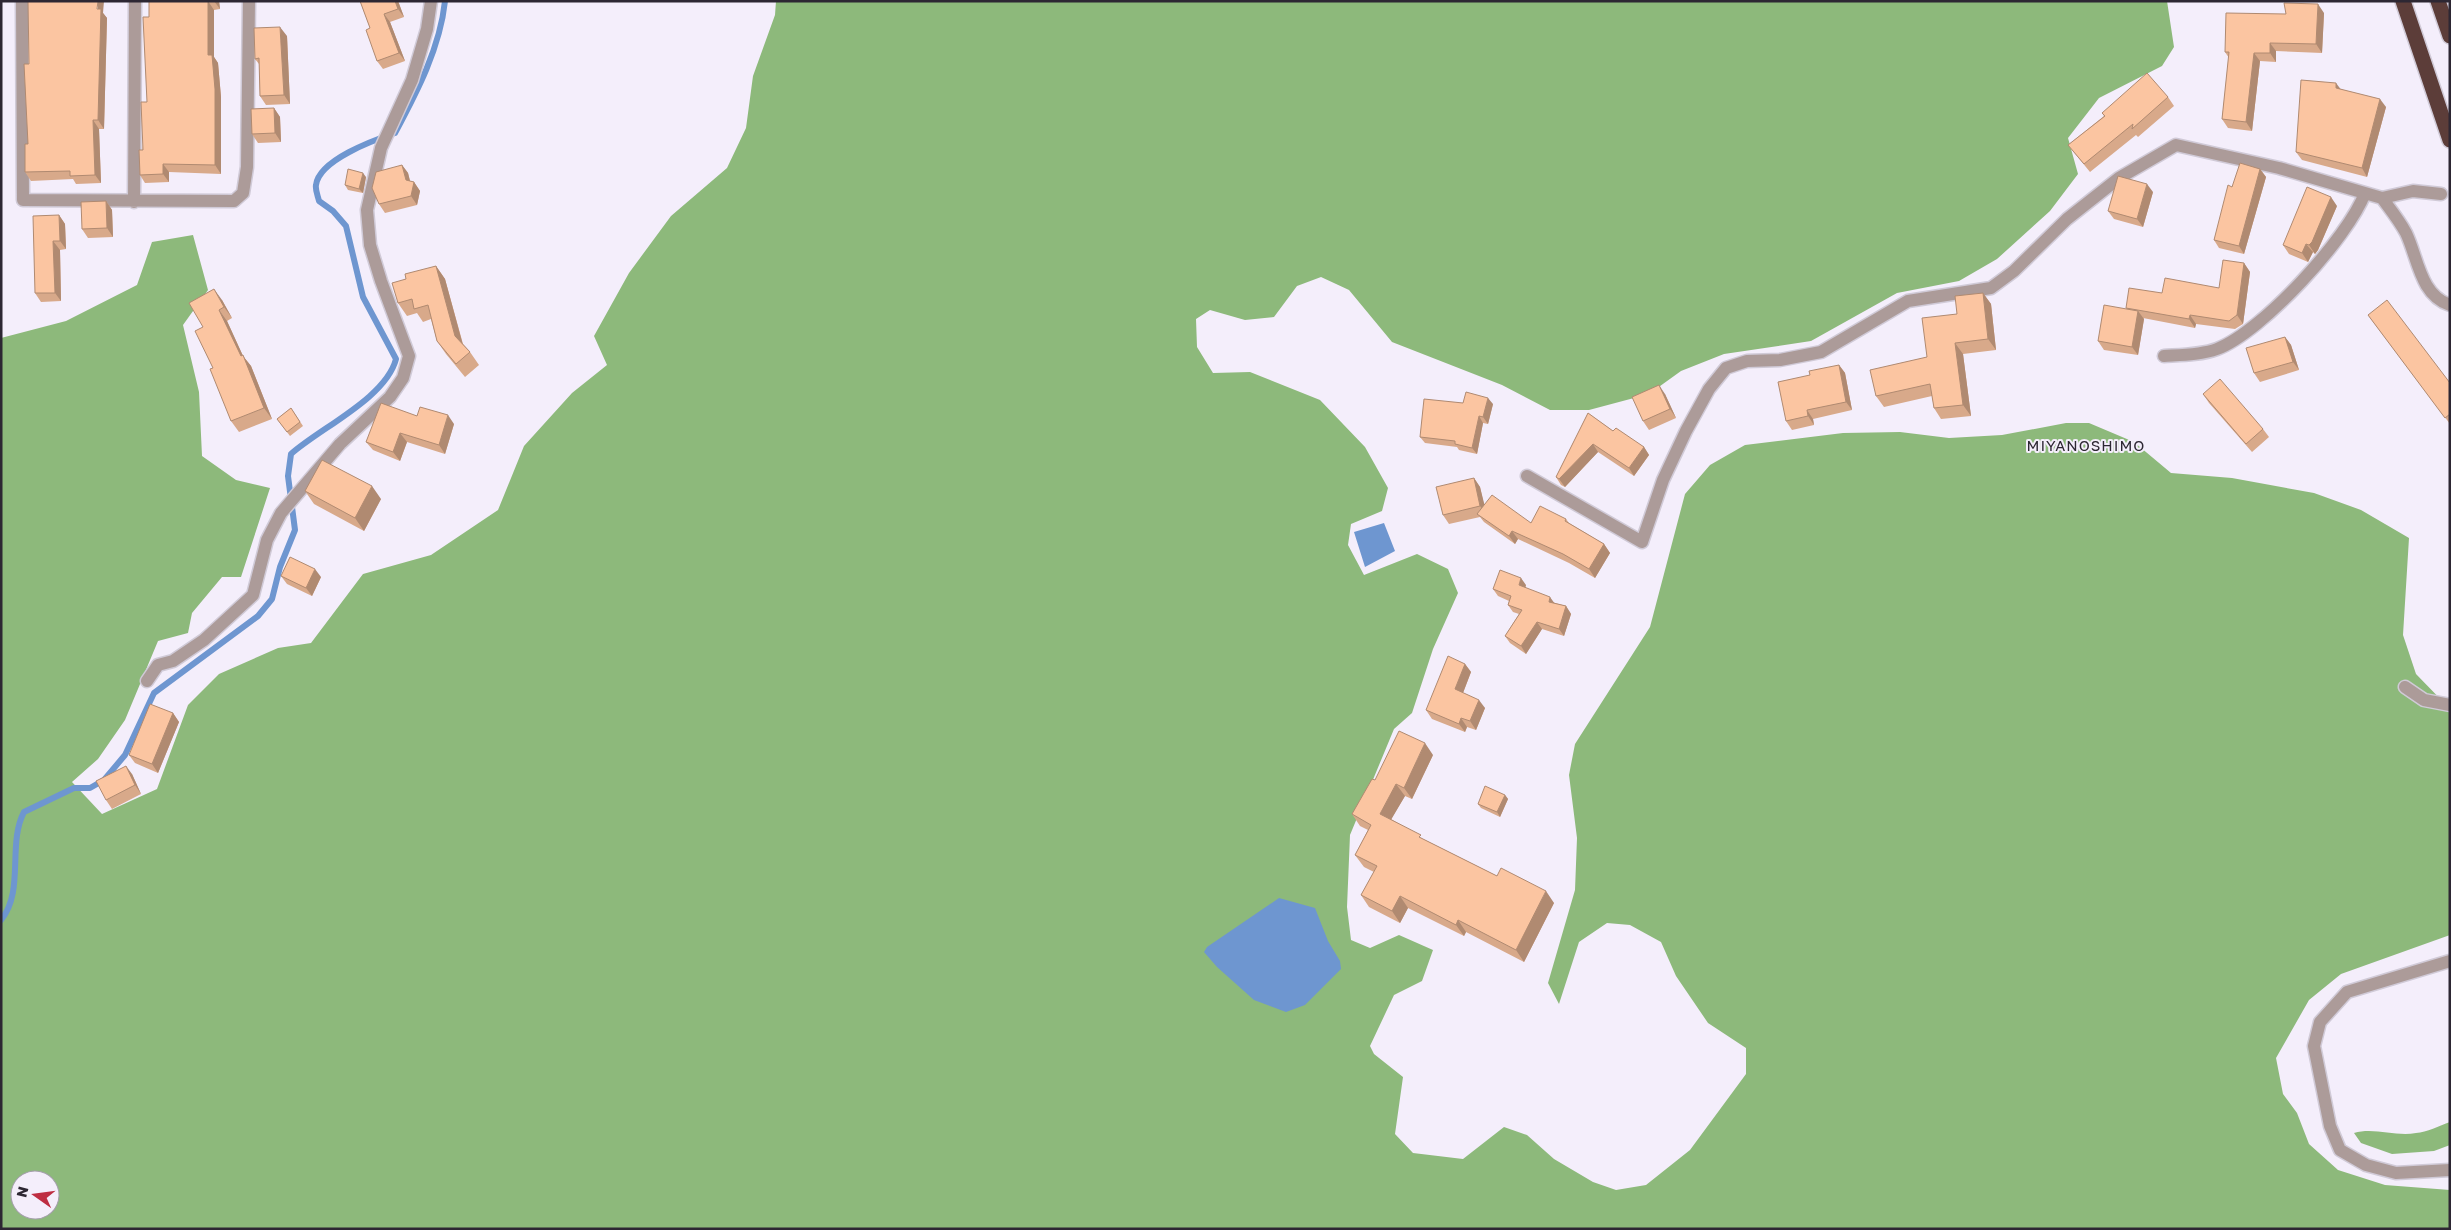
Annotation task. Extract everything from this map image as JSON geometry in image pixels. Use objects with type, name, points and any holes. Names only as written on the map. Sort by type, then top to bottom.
[{"type":"highway","points":[[2403,1],[2450,140]]},
{"type":"highway","points":[[2438,1],[2450,36]]},
{"type":"street","points":[[22,1],[23,200],[134,202],[234,201],[243,193],[247,168],[249,1]]},
{"type":"street","points":[[134,202],[135,1]]},
{"type":"street","points":[[147,680],[158,665],[173,661],[204,640],[253,595],[267,540],[281,513],[340,444],[390,397],[403,378],[409,356],[381,281],[370,245],[367,210],[381,148],[412,80],[427,29],[431,1]]},
{"type":"street","points":[[1527,476],[1642,542],[1663,480],[1686,431],[1709,389],[1726,368],[1747,362],[1780,360],[1821,352],[1908,301],[1991,288],[2014,271],[2067,219],[2119,178],[2176,145],[2279,168],[2382,198],[2413,191],[2440,194]]},
{"type":"street","points":[[2164,356],[2217,349],[2249,332],[2294,290],[2346,228],[2365,193]]},
{"type":"street","points":[[2382,198],[2406,233],[2419,272],[2438,301],[2450,305]]},
{"type":"street","points":[[2405,687],[2424,700],[2450,705]]},
{"type":"street","points":[[2450,961],[2347,992],[2320,1022],[2314,1046],[2330,1126],[2340,1150],[2366,1165],[2396,1173],[2450,1170]]},
{"type":"green space","points":[[776,1],[2167,1],[2174,47],[2162,66],[2099,98],[2068,138],[2078,174],[2050,211],[1997,259],[1959,281],[1897,293],[1811,341],[1724,354],[1681,371],[1649,394],[1589,410],[1550,410],[1502,385],[1392,342],[1349,290],[1321,277],[1297,286],[1274,317],[1245,320],[1210,310],[1196,319],[1197,347],[1213,373],[1250,372],[1320,400],[1365,447],[1388,488],[1382,511],[1351,524],[1348,545],[1364,575],[1417,554],[1448,569],[1458,593],[1433,649],[1412,713],[1394,729],[1350,835],[1347,907],[1351,940],[1370,948],[1399,935],[1433,950],[1422,981],[1394,995],[1370,1046],[1374,1054],[1403,1077],[1395,1134],[1413,1153],[1463,1159],[1504,1127],[1527,1135],[1554,1159],[1593,1182],[1616,1190],[1646,1185],[1690,1150],[1746,1074],[1746,1048],[1708,1023],[1676,976],[1661,942],[1630,925],[1607,923],[1579,942],[1559,1004],[1548,983],[1575,890],[1577,838],[1569,775],[1575,744],[1650,627],[1685,494],[1710,465],[1745,445],[1843,433],[1900,432],[1949,438],[2002,435],[2066,423],[2089,423],[2134,442],[2171,473],[2232,478],[2314,493],[2361,510],[2409,538],[2403,635],[2416,674],[2450,709],[2450,935],[2341,974],[2309,1000],[2276,1058],[2283,1094],[2297,1113],[2309,1144],[2338,1170],[2385,1185],[2450,1190],[2450,1229],[1,1229],[1,338],[66,321],[137,285],[152,242],[193,235],[208,290],[183,325],[199,392],[202,456],[236,480],[270,488],[241,577],[222,577],[192,613],[188,633],[158,641],[125,720],[98,759],[72,782],[102,814],[157,789],[188,705],[219,674],[278,648],[311,643],[363,574],[431,555],[498,510],[524,446],[572,393],[607,365],[594,336],[629,273],[671,216],[727,168],[746,128],[753,76],[775,15]]},
{"type":"green space","points":[[2450,1122],[2450,1145],[2434,1151],[2392,1154],[2361,1143],[2354,1133],[2369,1131],[2408,1134],[2424,1131]]},
{"type":"water","points":[[1384,523],[1395,551],[1365,567],[1354,532]]},
{"type":"water","points":[[1279,898],[1315,908],[1328,941],[1340,961],[1341,969],[1305,1005],[1286,1012],[1254,1000],[1217,967],[1204,952],[1207,947]]},
{"type":"building","points":[[28,1],[98,1],[97,9],[101,9],[98,120],[93,120],[95,175],[70,176],[70,171],[25,172],[25,144],[28,144],[24,64],[29,64]]},
{"type":"building","points":[[149,1],[208,1],[208,55],[212,55],[215,89],[215,165],[163,164],[163,174],[140,175],[139,150],[143,150],[141,102],[147,102],[143,17],[149,17]]},
{"type":"building","points":[[360,1],[395,1],[398,9],[384,14],[399,53],[377,61],[366,30],[370,28]]},
{"type":"building","points":[[2284,3],[2318,4],[2316,44],[2270,43],[2270,53],[2254,53],[2246,122],[2222,119],[2229,52],[2225,52],[2226,13],[2286,14]]},
{"type":"building","points":[[280,27],[284,95],[260,96],[259,58],[255,59],[254,28]]},
{"type":"building","points":[[2147,73],[2168,97],[2132,129],[2133,124],[2084,164],[2068,145],[2105,116],[2102,113]]},
{"type":"building","points":[[2301,80],[2336,83],[2336,88],[2380,99],[2362,168],[2296,152]]},
{"type":"building","points":[[274,108],[275,133],[252,134],[251,109]]},
{"type":"building","points":[[2240,163],[2260,169],[2239,246],[2214,240],[2228,185],[2232,187]]},
{"type":"building","points":[[402,165],[406,180],[414,182],[411,196],[379,204],[372,188],[376,172]]},
{"type":"building","points":[[348,169],[363,173],[359,189],[345,185]]},
{"type":"building","points":[[2118,176],[2147,184],[2137,219],[2108,211]]},
{"type":"building","points":[[2307,187],[2331,197],[2312,242],[2309,245],[2306,244],[2302,253],[2283,245]]},
{"type":"building","points":[[106,201],[107,228],[82,229],[81,202]]},
{"type":"building","points":[[59,215],[60,241],[53,241],[55,293],[35,293],[33,216]]},
{"type":"building","points":[[2223,260],[2244,263],[2237,315],[2229,321],[2190,315],[2189,319],[2126,308],[2129,288],[2162,293],[2165,278],[2219,288]]},
{"type":"building","points":[[436,266],[455,336],[470,352],[456,364],[437,341],[428,305],[414,309],[412,299],[398,303],[392,283],[406,279],[405,274]]},
{"type":"building","points":[[214,289],[224,307],[219,310],[241,356],[243,355],[264,408],[231,421],[210,369],[213,368],[195,331],[203,327],[189,303]]},
{"type":"building","points":[[1983,293],[1988,339],[1955,343],[1963,405],[1934,408],[1930,384],[1876,396],[1870,370],[1927,357],[1922,318],[1957,314],[1955,296]]},
{"type":"building","points":[[2387,300],[2450,383],[2450,414],[2445,418],[2368,315]]},
{"type":"building","points":[[2104,305],[2138,311],[2132,347],[2098,341]]},
{"type":"building","points":[[2285,337],[2293,362],[2254,373],[2246,348]]},
{"type":"building","points":[[1839,365],[1846,402],[1807,410],[1808,416],[1786,421],[1778,382],[1810,375],[1809,371]]},
{"type":"building","points":[[2220,379],[2263,429],[2246,444],[2203,394]]},
{"type":"building","points":[[1659,385],[1670,409],[1643,421],[1632,397]]},
{"type":"building","points":[[1466,392],[1488,398],[1483,417],[1479,416],[1472,448],[1455,444],[1455,441],[1420,437],[1424,399],[1463,403]]},
{"type":"building","points":[[381,403],[417,416],[420,407],[448,415],[439,445],[400,433],[393,452],[366,442]]},
{"type":"building","points":[[291,408],[300,422],[287,432],[277,419]]},
{"type":"building","points":[[1588,413],[1613,431],[1616,428],[1644,447],[1629,468],[1593,444],[1559,479],[1556,477]]},
{"type":"building","points":[[322,460],[372,486],[355,518],[305,491]]},
{"type":"building","points":[[1474,478],[1480,506],[1443,515],[1436,487]]},
{"type":"building","points":[[1492,495],[1531,523],[1540,506],[1566,519],[1565,521],[1604,544],[1589,569],[1563,554],[1512,531],[1509,536],[1477,514]]},
{"type":"building","points":[[290,557],[315,569],[306,588],[281,576]]},
{"type":"building","points":[[1500,570],[1521,578],[1519,585],[1550,597],[1549,602],[1566,606],[1559,629],[1537,622],[1521,646],[1505,636],[1522,610],[1508,605],[1511,596],[1493,589]]},
{"type":"building","points":[[1448,656],[1465,664],[1455,689],[1479,700],[1470,721],[1461,718],[1459,724],[1426,710]]},
{"type":"building","points":[[150,704],[173,713],[152,764],[129,755]]},
{"type":"building","points":[[1399,731],[1425,743],[1404,788],[1396,784],[1380,814],[1421,835],[1419,837],[1497,876],[1501,868],[1546,891],[1516,950],[1458,920],[1456,925],[1400,896],[1392,911],[1361,895],[1377,866],[1355,855],[1371,825],[1352,814],[1372,779],[1375,780]]},
{"type":"building","points":[[126,766],[135,785],[106,800],[96,781]]},
{"type":"building","points":[[1485,786],[1505,795],[1497,812],[1478,804]]},
{"type":"waterway","points":[[1,920],[8,908],[12,895],[17,838],[24,812],[74,788],[90,788],[104,780],[125,755],[154,693],[258,616],[272,599],[280,567],[295,530],[288,476],[291,454],[366,399],[390,373],[396,359],[363,297],[346,226],[333,211],[319,201],[316,185],[319,176],[337,159],[362,146],[395,133],[419,86],[433,53],[445,1]]},
{"type":"district","name":"MIYANOSHIMO","points":[[2086,446]]}]
